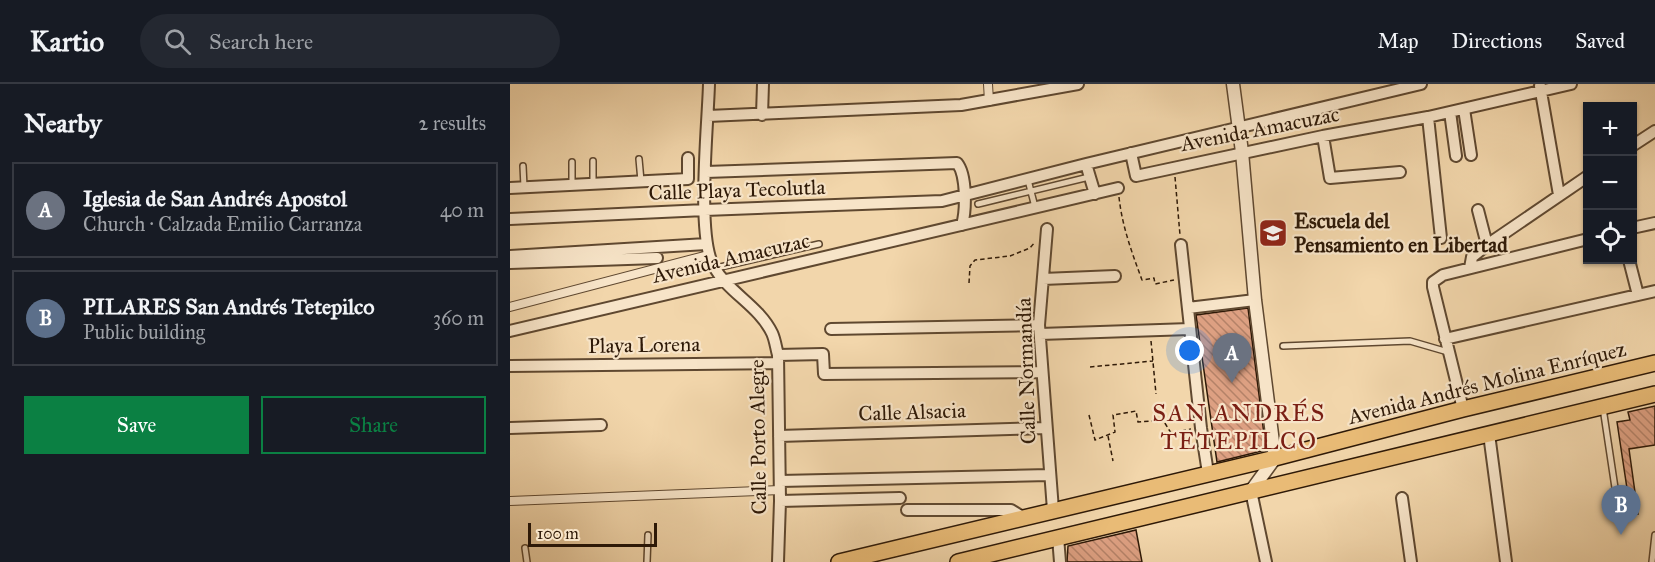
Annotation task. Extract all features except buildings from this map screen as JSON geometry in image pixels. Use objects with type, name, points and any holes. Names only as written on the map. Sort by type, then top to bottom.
[{"type":"main road","name":"Avenida Andrés Molina Enríquez","points":[[839,562],[1275,458],[1463,409],[1655,363]]},
{"type":"main road","points":[[958,562],[1655,394]]},
{"type":"street","name":"Calle Porto Alegre","points":[[709,84],[705,210],[707,249],[715,268],[760,315],[772,333],[778,359],[780,491],[778,562]]},
{"type":"street","points":[[762,115],[763,84]]},
{"type":"street","points":[[988,84],[989,101]]},
{"type":"street","points":[[708,117],[961,105],[989,101],[1028,88],[1078,84]]},
{"type":"street","points":[[1233,84],[1242,152],[1255,300],[1275,458],[1251,491],[1266,562]]},
{"type":"street","name":"Avenida Amacuzac","points":[[965,197],[1029,185],[1086,164],[1421,84]]},
{"type":"street","name":"Avenida Amacuzac","points":[[1131,153],[1136,176],[1242,152],[1428,117],[1540,88],[1571,84]]},
{"type":"street","points":[[1540,88],[1560,195]]},
{"type":"street","points":[[1464,109],[1471,155]]},
{"type":"street","points":[[1450,112],[1456,156]]},
{"type":"street","points":[[1428,117],[1441,238]]},
{"type":"street","points":[[1637,143],[1655,131]]},
{"type":"street","points":[[1323,136],[1330,178],[1400,172]]},
{"type":"street","points":[[510,188],[688,179],[688,158]]},
{"type":"street","points":[[706,172],[957,164],[961,168],[965,197],[966,214],[962,225]]},
{"type":"street","points":[[1086,164],[1095,194]]},
{"type":"street","points":[[1470,268],[1473,257],[1487,245],[1583,179]]},
{"type":"street","name":"Avenida Amacuzac","points":[[510,331],[1118,188]]},
{"type":"street","name":"Calle Playa Tecolutla","points":[[510,219],[942,201],[965,197]]},
{"type":"street","points":[[1478,210],[1487,245]]},
{"type":"street","points":[[1637,227],[1655,223]]},
{"type":"street","name":"Calle Normandía","points":[[1044,233],[1039,329],[1053,510]]},
{"type":"street","points":[[1463,409],[1432,287],[1433,282],[1443,275],[1583,240]]},
{"type":"street","points":[[1181,245],[1183,278],[1208,473]]},
{"type":"street","points":[[510,256],[707,249]]},
{"type":"street","points":[[510,307],[707,249]]},
{"type":"street","points":[[510,263],[657,258]]},
{"type":"street","points":[[1630,264],[1638,296]]},
{"type":"street","points":[[1043,279],[1115,276]]},
{"type":"street","points":[[1445,339],[1655,291]]},
{"type":"street","points":[[1188,308],[1255,300]]},
{"type":"street","points":[[831,329],[1150,331],[1190,329]]},
{"type":"street","name":"Playa Lorena","points":[[510,366],[778,359],[823,354],[824,374],[1042,372]]},
{"type":"street","points":[[510,428],[600,425]]},
{"type":"street","name":"Calle Alsacia","points":[[779,436],[1046,428]]},
{"type":"street","points":[[1489,435],[1506,562]]},
{"type":"street","points":[[510,501],[780,491],[1050,475]]},
{"type":"street","points":[[780,491],[900,498]]},
{"type":"street","points":[[1402,498],[1411,562]]},
{"type":"street","points":[[907,510],[1011,510],[1023,518]]},
{"type":"street","points":[[1058,537],[1060,562]]},
{"type":"lane","points":[[639,159],[641,181]]},
{"type":"lane","points":[[593,161],[593,184]]},
{"type":"lane","points":[[572,162],[572,185]]},
{"type":"lane","points":[[524,166],[524,187]]},
{"type":"lane","points":[[978,204],[1029,185],[1089,177]]},
{"type":"lane","points":[[1029,185],[1035,207]]},
{"type":"lane","points":[[715,268],[819,244]]},
{"type":"lane","points":[[1283,346],[1410,341],[1448,352]]},
{"type":"lane","points":[[1603,407],[1617,501]]},
{"type":"lane","points":[[647,562],[648,535]]},
{"type":"lane","points":[[1652,562],[1655,535]]},
{"type":"lane","points":[[525,548],[527,562]]},
{"type":"path","points":[[1174,167],[1181,245]]},
{"type":"path","points":[[1118,188],[1123,223],[1142,280],[1154,278],[1155,284],[1183,278]]},
{"type":"path","points":[[969,283],[970,266],[975,260],[1010,256],[1030,248],[1044,233]]},
{"type":"path","points":[[1150,331],[1156,393]]},
{"type":"path","points":[[1090,367],[1153,361]]},
{"type":"path","points":[[1089,415],[1095,440],[1114,432],[1113,415],[1136,411],[1138,422],[1163,420],[1171,433],[1201,428]]},
{"type":"path","points":[[1108,435],[1113,462]]},
{"type":"place","name":"Escuela del Pensamiento en Libertad","points":[[1273,233]]},
{"type":"place","name":"Iglesia de San Andrés Apostol","points":[[1232,383]]},
{"type":"place","name":"PILARES San Andrés Tetepilco","points":[[1621,535]]},
{"type":"district","name":"SAN ANDRÉS TETEPILCO","points":[[1239,427]]}]
